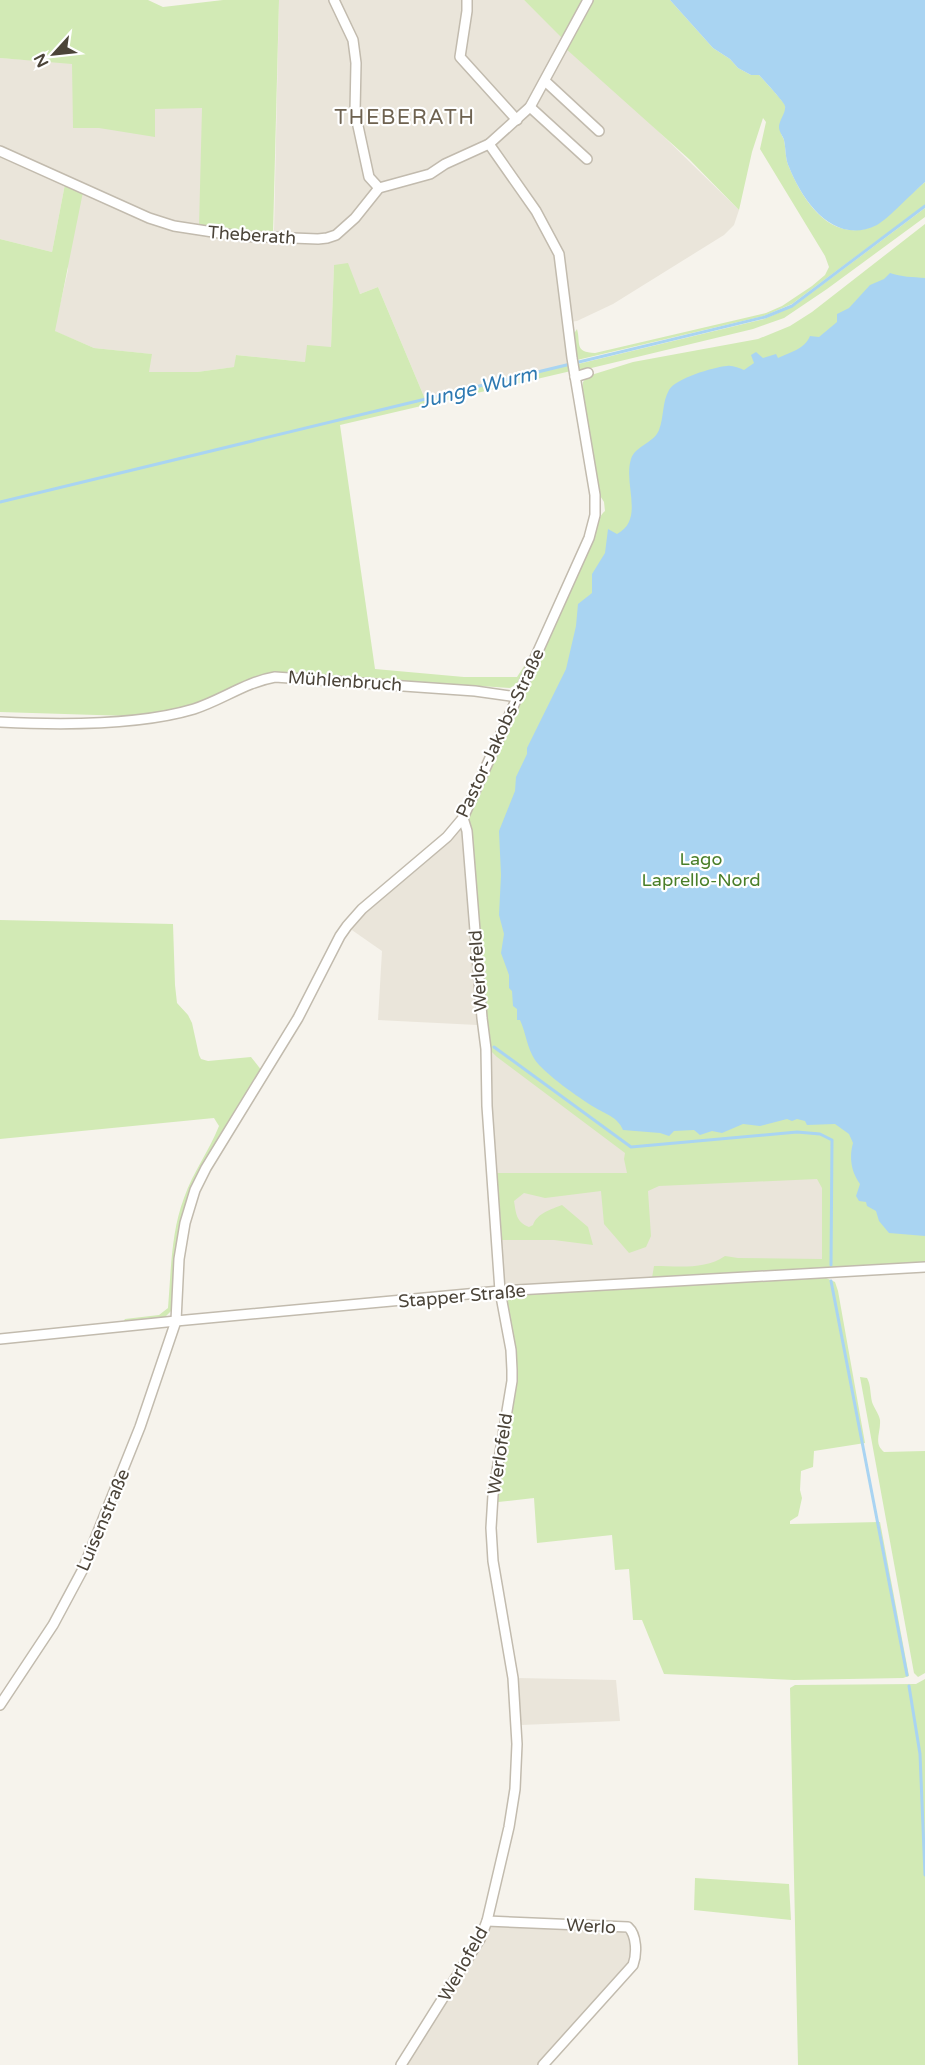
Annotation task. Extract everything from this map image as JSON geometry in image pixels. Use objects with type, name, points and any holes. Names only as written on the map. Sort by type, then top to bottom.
[{"type":"street","points":[[334,0],[353,40],[356,63],[355,112],[369,177],[379,188],[430,174],[445,164],[489,144],[517,120],[530,107],[588,0]]},
{"type":"street","points":[[467,0],[460,57],[517,120]]},
{"type":"street","points":[[545,81],[599,131]]},
{"type":"street","points":[[530,107],[586,159]]},
{"type":"street","name":"Pastor-Jakobs-Straße","points":[[176,1321],[179,1259],[185,1223],[195,1190],[214,1153],[298,1018],[347,926],[362,909],[441,843],[463,818],[589,538],[595,515],[595,495],[572,358],[561,264],[555,244],[524,193],[489,144]]},
{"type":"street","name":"Theberath","points":[[0,151],[150,218],[174,226],[239,236],[318,239],[336,235],[355,218],[379,188]]},
{"type":"street","points":[[575,373],[588,373]]},
{"type":"street","name":"Mühlenbruch","points":[[0,722],[109,721],[172,714],[218,700],[253,683],[275,677],[465,690],[517,697]]},
{"type":"street","name":"Werlofeld","points":[[401,2065],[480,1939],[487,1921],[509,1827],[515,1789],[517,1744],[513,1678],[493,1561],[491,1528],[493,1495],[512,1381],[511,1350],[500,1291],[487,1106],[486,1049],[467,831],[463,818]]},
{"type":"street","name":"Stapper Straße","points":[[0,1339],[500,1291],[925,1267]]},
{"type":"street","name":"Luisenstraße","points":[[0,1705],[53,1625],[83,1569],[140,1427],[176,1321]]},
{"type":"street","name":"Werlo","points":[[487,1921],[628,1927],[631,1929],[636,1953],[633,1965],[543,2065]]},
{"type":"shaded area","points":[[279,0],[524,0],[739,210],[734,225],[724,235],[613,304],[577,321],[563,323],[567,364],[425,399],[378,287],[360,294],[334,265],[331,347],[305,362],[236,355],[235,367],[197,372],[148,372],[151,354],[94,348],[54,331],[68,270],[65,184],[52,252],[0,239],[0,58],[72,63],[99,127],[155,136],[155,108],[203,107],[200,226],[274,233]]},
{"type":"shaded area","points":[[459,830],[462,830],[473,939],[477,1025],[378,1020],[382,951],[349,928]]},
{"type":"shaded area","points":[[488,1048],[500,1057],[821,1137],[833,1268],[512,1286],[505,1284],[490,1106]]},
{"type":"shaded area","points":[[517,1678],[616,1680],[620,1721],[521,1725]]},
{"type":"shaded area","points":[[491,1925],[621,1931],[631,1937],[633,1943],[631,1958],[627,1967],[539,2065],[405,2065]]},
{"type":"green space","points":[[0,0],[148,0],[163,7],[223,0],[279,0],[273,234],[228,232],[199,227],[202,108],[155,109],[155,137],[99,128],[73,128],[72,64],[0,58]]},
{"type":"green space","points":[[524,0],[584,0],[563,39]]},
{"type":"green space","points":[[591,0],[670,0],[713,48],[730,59],[738,68],[751,75],[759,75],[785,105],[781,133],[794,179],[809,204],[829,222],[841,228],[854,230],[868,228],[925,182],[925,205],[792,304],[764,316],[577,360],[573,335],[577,329],[581,349],[595,353],[766,313],[782,306],[812,286],[825,275],[829,267],[825,256],[760,149],[766,122],[763,118],[752,152],[739,210],[689,159],[565,48]]},
{"type":"green space","points":[[65,184],[83,192],[55,331],[94,348],[152,354],[149,372],[197,372],[234,367],[236,355],[305,362],[307,345],[331,347],[334,265],[348,263],[360,294],[378,287],[425,399],[567,364],[571,371],[340,425],[375,669],[464,677],[517,677],[531,659],[518,683],[510,688],[283,673],[257,677],[196,705],[159,712],[129,716],[0,712],[0,239],[52,252]]},
{"type":"green space","points":[[925,208],[925,217],[784,318],[753,329],[579,371],[578,364],[764,319],[794,306]]},
{"type":"green space","name":"Lago Laprello-Nord","points":[[925,224],[925,1270],[840,1276],[833,1268],[652,1278],[654,1266],[700,1265],[725,1256],[822,1259],[822,1188],[817,1179],[659,1186],[648,1191],[651,1236],[646,1247],[629,1253],[604,1224],[601,1191],[545,1198],[524,1193],[514,1201],[517,1217],[521,1223],[529,1227],[541,1214],[562,1205],[588,1227],[593,1245],[554,1240],[502,1240],[496,1173],[627,1173],[625,1153],[488,1048],[469,818],[586,555],[596,525],[605,511],[604,502],[599,494],[582,390],[583,382],[588,376],[633,362],[758,339],[790,326],[812,312]]},
{"type":"green space","points":[[0,920],[173,924],[177,1003],[192,1023],[201,1059],[208,1061],[251,1057],[262,1071],[203,1165],[188,1198],[173,1309],[164,1318],[123,1322],[125,1319],[159,1315],[168,1308],[176,1224],[192,1179],[219,1126],[214,1118],[0,1139]]},
{"type":"green space","points":[[826,1278],[835,1282],[838,1291],[865,1443],[814,1451],[813,1467],[801,1471],[802,1498],[798,1516],[790,1521],[790,1524],[880,1522],[909,1676],[794,1680],[664,1674],[642,1620],[633,1620],[629,1569],[615,1570],[612,1535],[537,1543],[534,1498],[498,1502],[499,1480],[512,1404],[506,1305],[508,1297]]},
{"type":"green space","points":[[860,1377],[867,1378],[870,1387],[872,1402],[879,1418],[878,1441],[881,1449],[884,1452],[925,1451],[925,1673],[918,1677],[914,1673]]},
{"type":"green space","points":[[925,1679],[925,2065],[798,2065],[790,1688],[795,1685],[916,1684]]},
{"type":"green space","points":[[695,1878],[789,1884],[791,1920],[694,1910]]},
{"type":"water","points":[[670,0],[925,0],[925,182],[877,225],[861,230],[847,230],[822,217],[803,194],[788,164],[779,127],[784,104],[759,75],[751,75],[738,68],[730,59],[713,48]]},
{"type":"water","name":"Lago Laprello-Nord","points":[[890,273],[925,278],[925,1236],[889,1233],[879,1221],[876,1211],[867,1206],[866,1202],[859,1201],[856,1196],[860,1184],[852,1164],[853,1143],[849,1134],[835,1124],[807,1125],[805,1121],[787,1119],[760,1126],[743,1124],[722,1133],[712,1131],[700,1135],[694,1130],[674,1131],[669,1136],[660,1133],[623,1130],[615,1119],[563,1085],[535,1060],[520,1020],[517,1020],[517,1009],[513,1006],[512,991],[509,988],[509,975],[501,953],[504,934],[499,915],[501,875],[499,831],[515,791],[516,777],[527,754],[527,748],[566,669],[576,626],[578,604],[592,593],[592,574],[605,553],[608,529],[617,534],[630,520],[632,511],[629,480],[631,459],[636,451],[657,434],[669,390],[686,378],[713,369],[729,366],[744,370],[754,363],[751,355],[756,352],[763,358],[776,354],[778,358],[796,350],[810,336],[819,337],[837,322],[837,314],[849,308],[870,285],[884,279]]},
{"type":"waterway","name":"Junge Wurm","points":[[0,502],[765,317],[792,306],[925,206]]},
{"type":"waterway","points":[[494,1047],[631,1147],[797,1132],[820,1134],[832,1140],[831,1265]]},
{"type":"waterway","points":[[831,1281],[907,1675]]},
{"type":"waterway","points":[[909,1686],[920,1754],[925,1875]]},
{"type":"district","name":"THEBERATH","points":[[405,117]]}]
